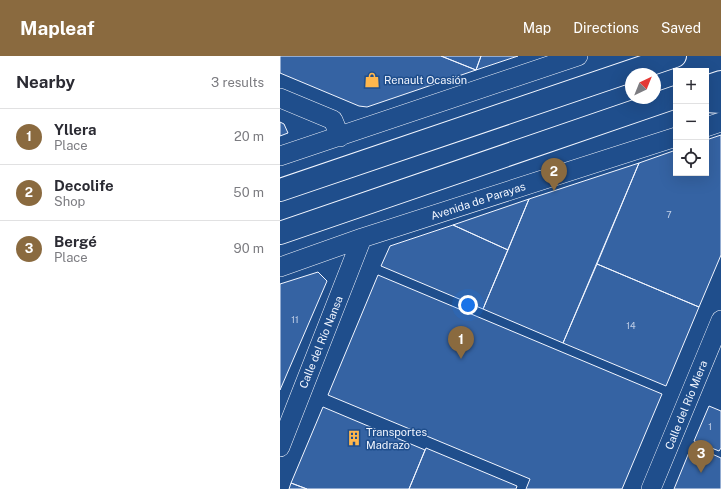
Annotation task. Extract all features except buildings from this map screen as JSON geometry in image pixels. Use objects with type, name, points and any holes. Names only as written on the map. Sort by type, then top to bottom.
[{"type":"highway","points":[[280,190],[675,56]]},
{"type":"highway","points":[[709,86],[721,82]]},
{"type":"highway","points":[[280,233],[673,99]]},
{"type":"highway","points":[[709,101],[721,102]]},
{"type":"street","points":[[280,156],[578,56]]},
{"type":"street","points":[[280,98],[332,120],[340,137]]},
{"type":"street","points":[[709,126],[721,122]]},
{"type":"street","name":"Avenida de Parayas","points":[[280,267],[362,238],[673,138]]},
{"type":"street","name":"Calle del Río Nansa","points":[[280,447],[362,238]]},
{"type":"street","name":"Calle del Río Miera","points":[[651,489],[721,320]]},
{"type":"place","name":"Renault Ocasión","points":[[372,80]]},
{"type":"place","name":"Decolife","points":[[554,191]]},
{"type":"place","name":"Yllera","points":[[461,359]]},
{"type":"place","name":"Transportes Madrazo","points":[[354,438]]},
{"type":"place","name":"Bergé","points":[[701,473]]}]
